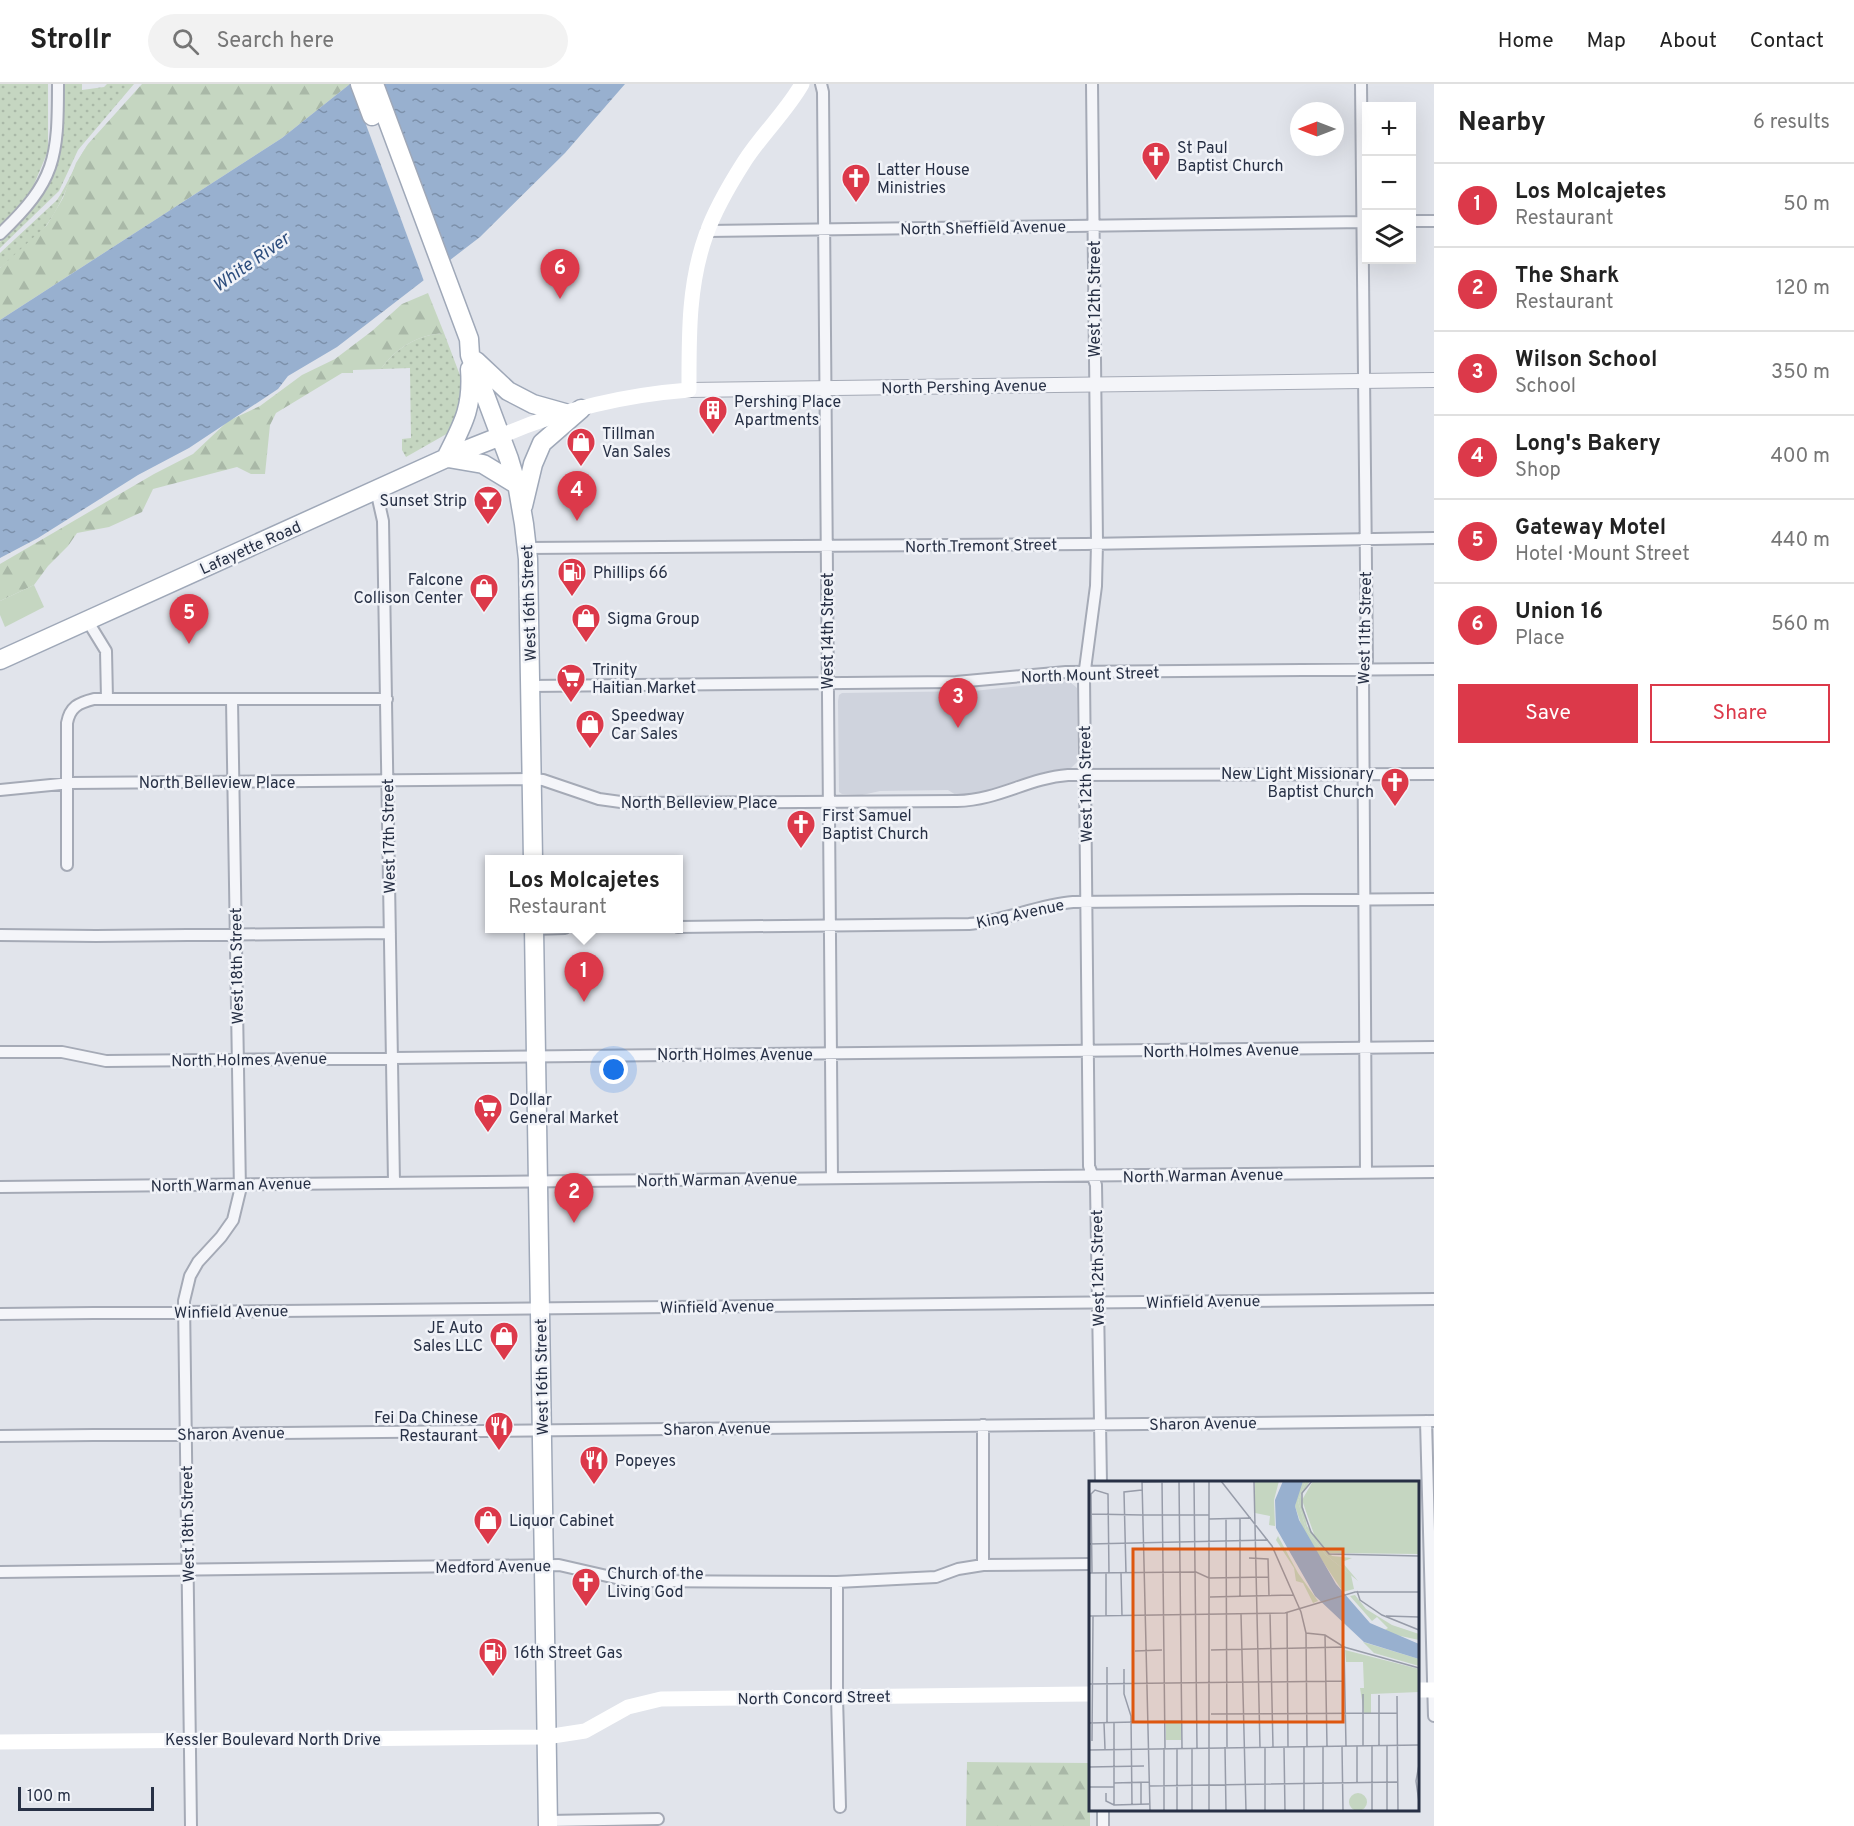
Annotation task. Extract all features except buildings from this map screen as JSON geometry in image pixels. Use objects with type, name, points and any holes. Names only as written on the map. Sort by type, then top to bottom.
[{"type":"main road","name":"West 16th Street","points":[[360,84],[456,323]]},
{"type":"main road","name":"West 16th Street","points":[[374,84],[456,323],[458,343],[470,355],[501,436],[522,510],[527,548],[533,855]]},
{"type":"main road","points":[[689,390],[691,297],[707,231],[746,160],[802,84]]},
{"type":"main road","points":[[470,355],[508,392],[532,404],[573,411]]},
{"type":"main road","points":[[470,355],[472,390],[469,410],[446,458],[483,464],[516,484]]},
{"type":"main road","name":"North Pershing Avenue","points":[[501,436],[544,419],[626,397],[689,390]]},
{"type":"main road","points":[[522,510],[532,464],[542,443],[573,411]]},
{"type":"main road","name":"Lafayette Road","points":[[0,660],[446,458],[501,436]]},
{"type":"main road","name":"West 16th Street","points":[[534,933],[548,1823]]},
{"type":"main road","name":"North Concord Street","points":[[546,1737],[585,1731],[623,1709],[652,1700],[1089,1694]]},
{"type":"main road","name":"Kessler Boulevard North Drive","points":[[0,1742],[546,1737]]},
{"type":"street","points":[[0,234],[28,206],[39,192],[46,177],[57,143],[58,84]]},
{"type":"street","name":"West 14th Street","points":[[821,84],[824,92],[832,1178]]},
{"type":"street","name":"West 12th Street","points":[[1092,84],[1096,586],[1085,672],[1085,774],[1089,1166],[1096,1185],[1101,1481]]},
{"type":"street","name":"West 11th Street","points":[[1361,84],[1364,210]]},
{"type":"street","points":[[1416,221],[1434,221]]},
{"type":"street","name":"North Sheffield Avenue","points":[[707,231],[1362,222]]},
{"type":"street","name":"West 11th Street","points":[[1364,264],[1366,664],[1363,677],[1363,774],[1366,1173]]},
{"type":"street","name":"North Pershing Avenue","points":[[689,390],[1434,380]]},
{"type":"street","name":"West 17th Street","points":[[376,490],[383,521],[394,1182]]},
{"type":"street","name":"North Tremont Street","points":[[527,548],[1434,538]]},
{"type":"street","points":[[87,620],[106,651],[107,699]]},
{"type":"street","name":"North Mount Street","points":[[530,686],[974,682],[1085,672],[1434,669]]},
{"type":"street","points":[[67,866],[67,723],[72,708],[78,703],[94,699],[387,699]]},
{"type":"street","name":"West 18th Street","points":[[191,1826],[185,1292],[198,1262],[222,1238],[233,1220],[240,1200],[232,700]]},
{"type":"street","name":"North Belleview Place","points":[[0,790],[66,783],[531,779],[543,780],[596,798],[628,803],[829,801],[975,799],[1005,793],[1050,777],[1085,774],[1434,774]]},
{"type":"street","name":"King Avenue","points":[[683,927],[973,924],[1002,919],[1047,905],[1086,902],[1434,899]]},
{"type":"street","points":[[0,935],[390,933]]},
{"type":"street","name":"North Holmes Avenue","points":[[0,1052],[62,1052],[106,1060],[238,1060],[1434,1047]]},
{"type":"street","name":"North Warman Avenue","points":[[0,1187],[1434,1172]]},
{"type":"street","name":"Winfield Avenue","points":[[0,1314],[1434,1299]]},
{"type":"street","points":[[1430,1421],[1427,1558],[1428,1690],[1434,1716]]},
{"type":"street","name":"Sharon Avenue","points":[[0,1436],[1430,1421]]},
{"type":"street","points":[[983,1425],[983,1565]]},
{"type":"street","name":"Medford Avenue","points":[[0,1572],[543,1565],[570,1567],[635,1582],[837,1582],[936,1576],[958,1569],[983,1565],[1089,1564]]},
{"type":"street","points":[[837,1582],[840,1808]]},
{"type":"street","points":[[1103,1811],[1104,1826]]},
{"type":"street","points":[[548,1823],[658,1820]]},
{"type":"shaded area","points":[[1069,681],[1077,688],[1077,762],[1070,769],[1044,772],[990,791],[977,793],[956,795],[948,790],[880,791],[862,795],[839,792],[838,701],[842,693],[974,691]]},
{"type":"green space","points":[[0,84],[48,84],[48,151],[27,201],[0,227]]},
{"type":"green space","points":[[63,84],[82,84],[82,90],[104,87],[107,84],[134,84],[78,150],[59,191],[0,248],[0,242],[37,203],[53,177],[62,138]]},
{"type":"green space","points":[[142,84],[350,84],[282,138],[0,320],[0,268],[47,225],[63,198],[76,163],[88,144]]},
{"type":"green space","points":[[88,144],[48,223],[32,241],[0,268],[0,253],[57,200]]},
{"type":"green space","points":[[428,293],[444,333],[434,334],[408,344],[393,355],[381,369],[353,370],[353,373],[342,373],[276,413],[270,425],[265,474],[251,474],[237,467],[153,489],[142,512],[109,527],[77,533],[34,585],[0,601],[0,564],[154,474],[193,454],[228,421],[260,406],[302,375],[335,359],[372,331],[402,304]]},
{"type":"green space","points":[[444,333],[461,378],[464,396],[450,432],[406,457],[402,450],[402,439],[411,438],[410,368],[381,369],[393,355],[408,344],[434,334]]},
{"type":"green space","points":[[34,585],[44,607],[5,627],[0,615],[0,601]]},
{"type":"green space","points":[[967,1762],[1089,1763],[1090,1826],[966,1826]]},
{"type":"water","name":"White River","points":[[350,84],[625,84],[565,153],[480,237],[337,347],[288,376],[278,389],[189,448],[138,475],[38,538],[0,558],[0,320],[282,138]]},
{"type":"pier","points":[[351,84],[382,84],[450,264],[425,284]]},
{"type":"place","name":"St Paul Baptist Church","points":[[1156,182]]},
{"type":"place","name":"Latter House Ministries","points":[[856,204]]},
{"type":"place","name":"Union 16","points":[[560,299]]},
{"type":"place","name":"Pershing Place Apartments","points":[[713,436]]},
{"type":"place","name":"Tillman Van Sales","points":[[581,468]]},
{"type":"place","name":"Long's Bakery","points":[[577,521]]},
{"type":"place","name":"Sunset Strip","points":[[488,526]]},
{"type":"place","name":"Phillips 66","points":[[572,598]]},
{"type":"place","name":"Falcone Collison Center","points":[[484,614]]},
{"type":"place","name":"Gateway Motel","points":[[189,644]]},
{"type":"place","name":"Sigma Group","points":[[586,644]]},
{"type":"place","name":"Trinity Haitian Market","points":[[571,704]]},
{"type":"place","name":"Wilson School","points":[[958,728]]},
{"type":"place","name":"Speedway Car Sales","points":[[590,750]]},
{"type":"place","name":"New Light Missionary Baptist Church","points":[[1395,808]]},
{"type":"place","name":"First Samuel Baptist Church","points":[[801,850]]},
{"type":"place","name":"Los Molcajetes","points":[[584,1002]]},
{"type":"place","name":"Dollar General Market","points":[[488,1134]]},
{"type":"place","name":"The Shark","points":[[574,1223]]},
{"type":"place","name":"JE Auto Sales LLC","points":[[504,1362]]},
{"type":"place","name":"Fei Da Chinese Restaurant","points":[[499,1452]]},
{"type":"place","name":"Popeyes","points":[[594,1486]]},
{"type":"place","name":"Liquor Cabinet","points":[[488,1546]]},
{"type":"place","name":"Church of the Living God","points":[[586,1608]]},
{"type":"place","name":"16th Street Gas","points":[[493,1678]]}]
